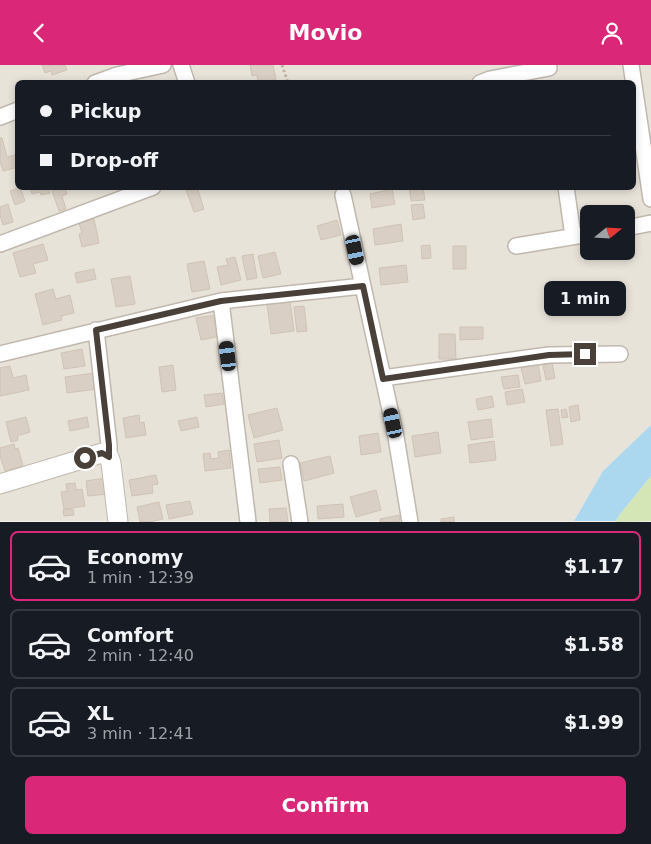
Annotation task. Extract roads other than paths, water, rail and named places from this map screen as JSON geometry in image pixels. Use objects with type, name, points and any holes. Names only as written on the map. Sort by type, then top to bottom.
[{"type":"street","points":[[100,80],[117,70],[163,65]]},
{"type":"street","points":[[181,65],[186,80]]},
{"type":"street","points":[[631,65],[633,80]]},
{"type":"street","points":[[488,80],[549,72]]},
{"type":"street","points":[[636,98],[651,199]]},
{"type":"street","points":[[0,117],[15,111]]},
{"type":"street","points":[[0,244],[146,190]]},
{"type":"street","points":[[566,190],[574,237]]},
{"type":"street","points":[[343,195],[396,437],[410,521]]},
{"type":"street","points":[[635,226],[651,223]]},
{"type":"street","points":[[516,246],[580,236]]},
{"type":"street","points":[[0,354],[221,301],[363,286]]},
{"type":"street","points":[[221,301],[248,521]]},
{"type":"street","points":[[96,330],[109,457],[118,521]]},
{"type":"street","points":[[383,379],[549,355],[620,354]]},
{"type":"street","points":[[0,484],[102,453],[109,457]]},
{"type":"street","points":[[291,464],[300,521]]},
{"type":"water","points":[[651,425],[651,476],[616,521],[574,521],[603,471]]}]
